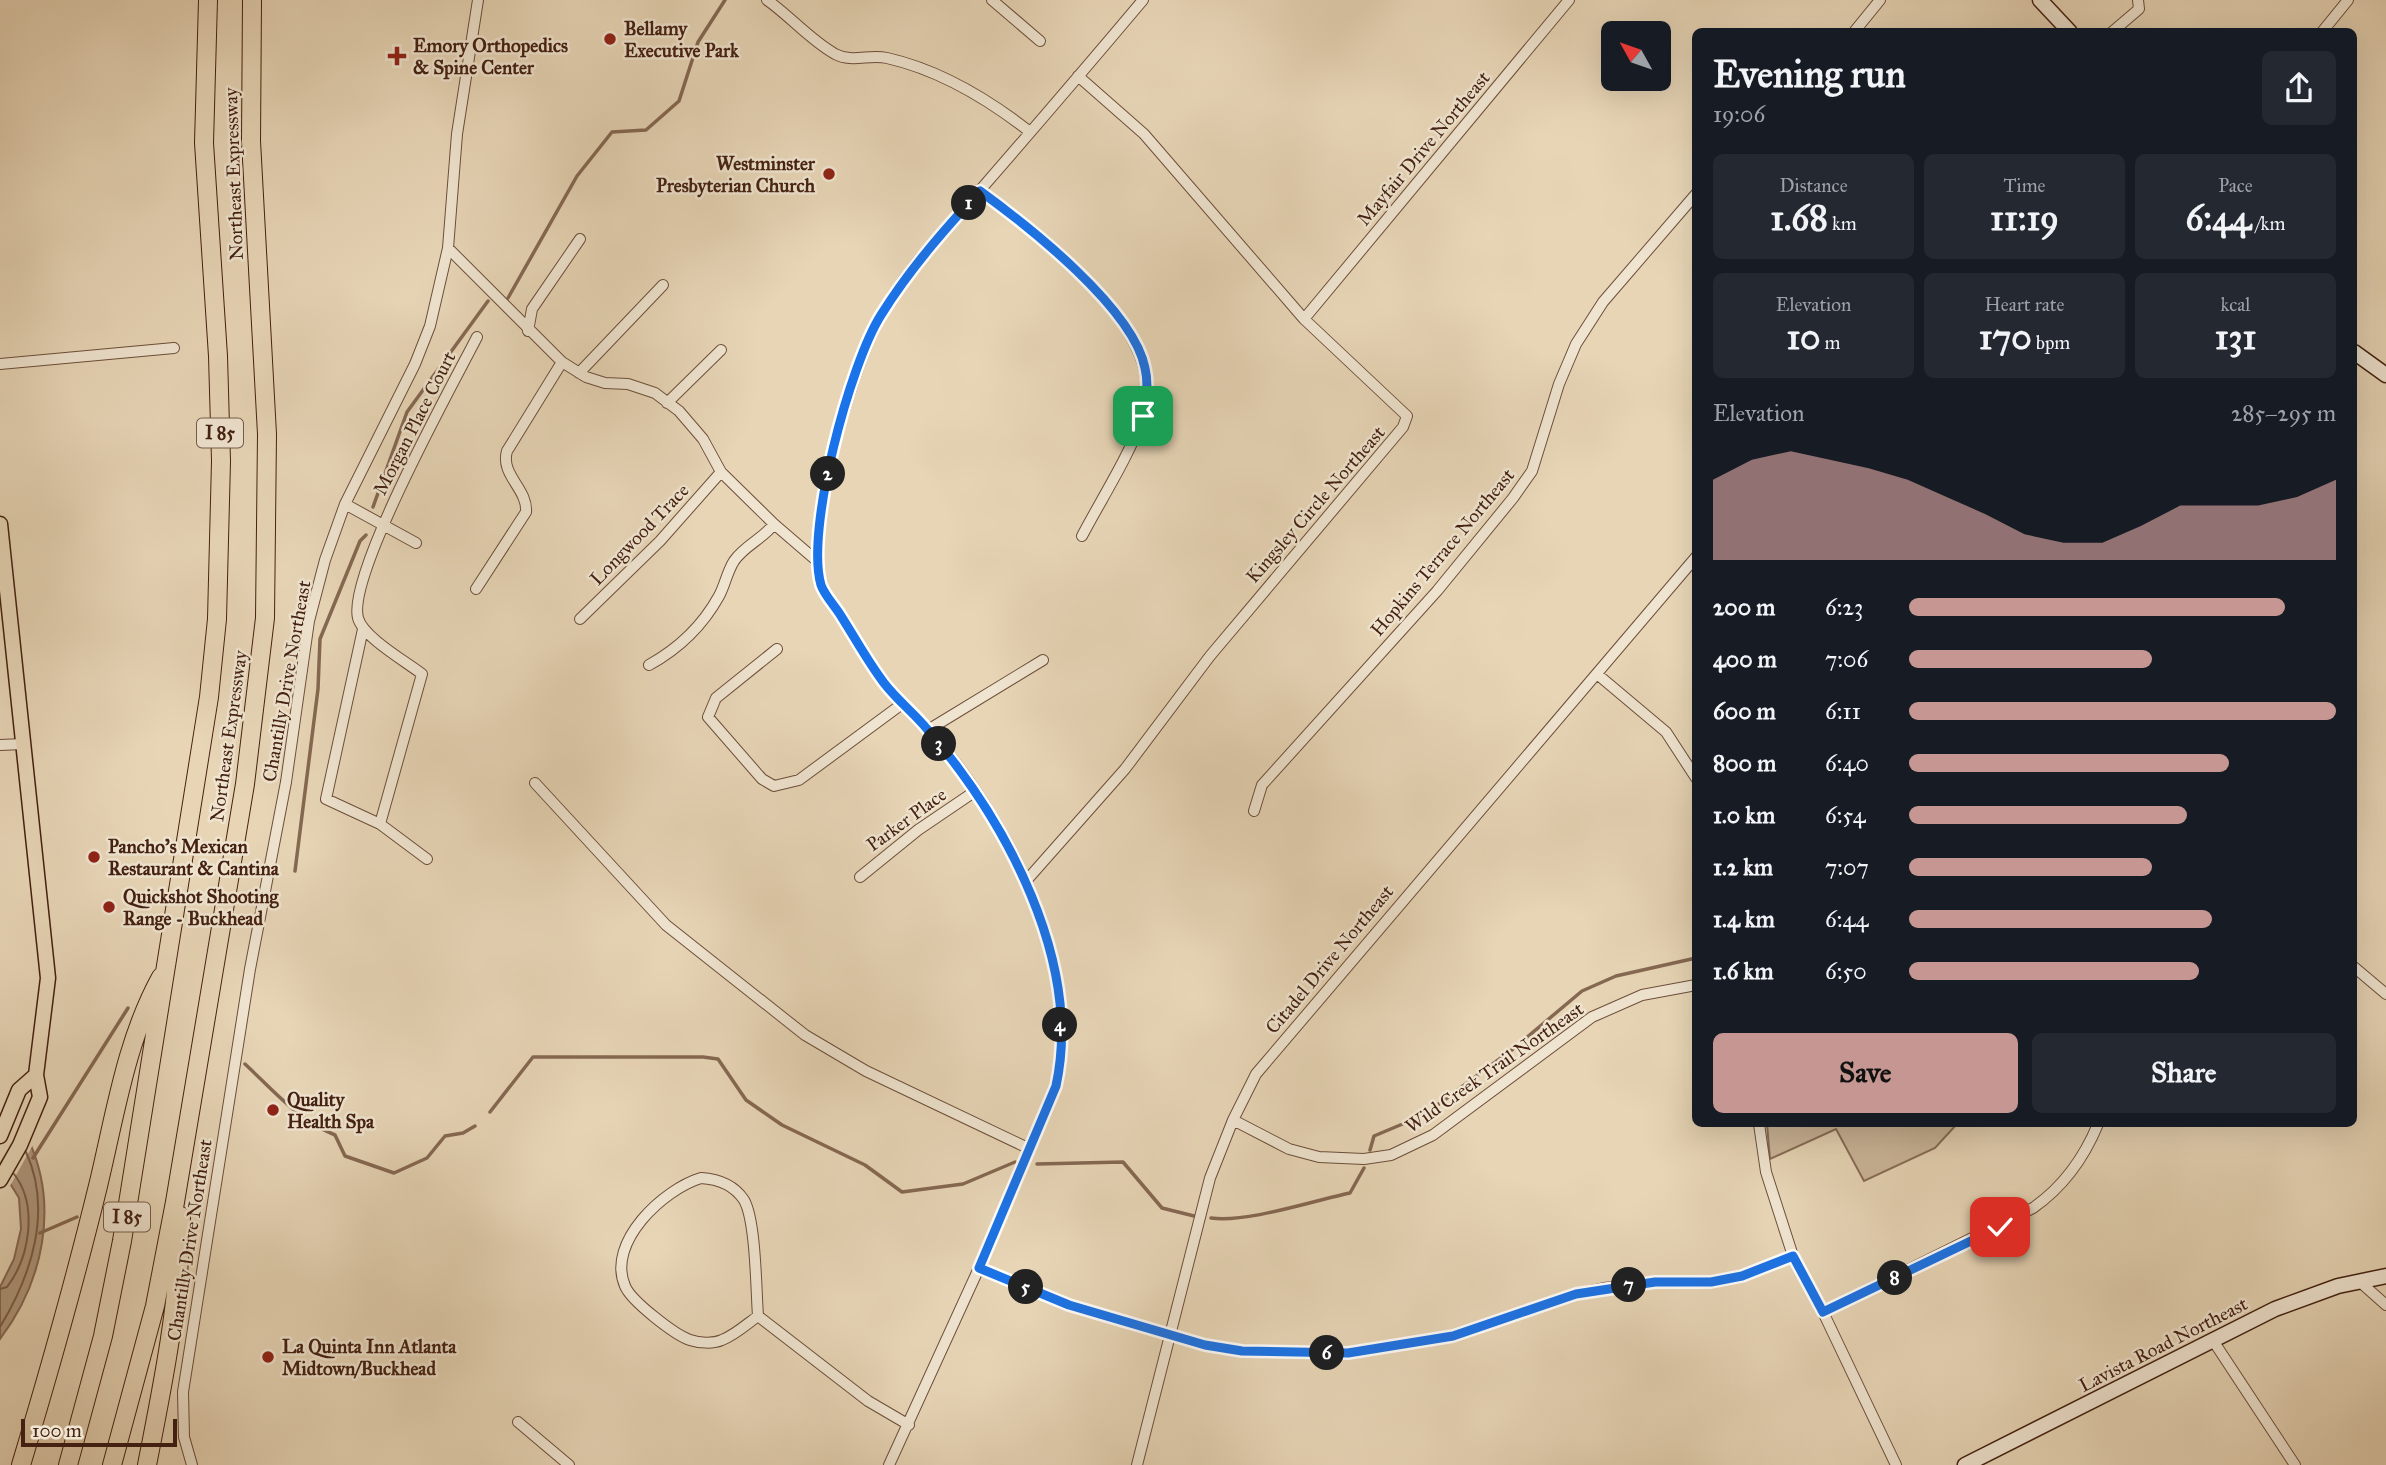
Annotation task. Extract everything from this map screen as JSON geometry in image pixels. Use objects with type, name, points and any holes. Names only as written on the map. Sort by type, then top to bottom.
[{"type":"highway","name":"Northeast Expressway","points":[[68,1465],[103,1336],[120,1254],[208,710],[221,539],[218,356],[204,143],[208,0]]},
{"type":"highway","name":"Northeast Expressway","points":[[112,1465],[155,1306],[182,1161],[245,784],[265,618],[267,434],[251,141],[252,0]]},
{"type":"highway","points":[[21,1465],[64,1321],[119,1097],[145,1006],[168,964]]},
{"type":"highway","points":[[147,1465],[162,1393],[181,1242],[182,1161]]},
{"type":"main road","points":[[2040,0],[2066,28]]},
{"type":"main road","points":[[2357,354],[2386,375]]},
{"type":"main road","points":[[0,524],[48,978],[36,1074],[40,1097],[0,1180]]},
{"type":"main road","points":[[0,1136],[19,1090],[36,1074]]},
{"type":"main road","name":"Lavista Road Northeast","points":[[1965,1465],[2212,1339],[2299,1299],[2386,1276]]},
{"type":"street","name":"Chantilly Drive Northeast","points":[[192,1465],[184,1437],[183,1392],[250,969],[286,782],[309,621],[325,560],[345,504],[415,364],[430,326],[448,248],[457,134],[478,0]]},
{"type":"street","points":[[768,0],[834,53],[848,59],[871,55],[888,58],[939,74],[998,107],[1030,132]]},
{"type":"street","points":[[992,0],[1040,41]]},
{"type":"street","points":[[889,1465],[979,1268],[1056,1086],[1061,1062],[1059,1008],[1049,950],[1026,881],[1011,847],[928,730],[884,682],[822,587],[817,561],[823,495],[859,360],[881,314],[922,258],[1143,0]]},
{"type":"street","name":"Mayfair Drive Northeast","points":[[1304,319],[1569,0]]},
{"type":"street","points":[[1857,28],[1880,0]]},
{"type":"street","points":[[2117,28],[2139,9],[2138,0]]},
{"type":"street","points":[[2325,28],[2348,0]]},
{"type":"street","name":"Kingsley Circle Northeast","points":[[1026,881],[1125,769],[1227,635],[1403,428],[1406,415],[1304,319],[1144,134],[1078,76]]},
{"type":"street","points":[[980,191],[1077,271],[1122,323],[1145,366],[1148,391],[1143,416],[1082,536]]},
{"type":"street","name":"Hopkins Terrace Northeast","points":[[1254,811],[1262,785],[1437,591],[1513,498],[1532,471],[1559,384],[1576,344],[1603,302],[1692,199]]},
{"type":"street","points":[[528,331],[532,309],[580,239]]},
{"type":"street","points":[[448,248],[528,331],[562,362],[579,373],[605,383],[628,384],[655,393],[667,403],[704,439],[721,472],[774,524],[817,561]]},
{"type":"street","points":[[579,373],[663,285]]},
{"type":"street","name":"Morgan Place Court","points":[[427,859],[380,824],[326,799],[363,629],[357,615],[360,593],[382,525],[477,337]]},
{"type":"street","points":[[0,364],[174,348]]},
{"type":"street","points":[[667,403],[721,350]]},
{"type":"street","points":[[476,589],[526,512],[527,501],[504,460],[507,451],[562,362]]},
{"type":"street","name":"Longwood Trace","points":[[580,619],[660,541],[721,472]]},
{"type":"street","name":"Morgan Place Court","points":[[345,504],[416,543]]},
{"type":"street","points":[[649,665],[672,651],[696,628],[718,597],[733,563],[745,548],[774,524]]},
{"type":"street","name":"Citadel Drive Northeast","points":[[1137,1465],[1210,1178],[1233,1120],[1256,1074],[1692,562]]},
{"type":"street","points":[[363,629],[422,674],[380,824]]},
{"type":"street","points":[[777,649],[716,698],[708,717],[762,779],[774,786],[799,780],[902,704]]},
{"type":"street","points":[[928,730],[1043,660]]},
{"type":"street","points":[[1597,674],[1666,732],[1692,772]]},
{"type":"street","points":[[0,746],[23,744]]},
{"type":"street","points":[[535,783],[666,925],[805,1035],[866,1071],[1030,1149]]},
{"type":"street","name":"Parker Place","points":[[860,877],[918,830],[974,792]]},
{"type":"street","points":[[2357,969],[2386,993]]},
{"type":"street","name":"Wild Creek Trail Northeast","points":[[1233,1120],[1289,1149],[1319,1157],[1364,1159],[1391,1156],[1433,1135],[1592,1017],[1642,995],[1692,986]]},
{"type":"street","points":[[1759,1127],[1766,1172],[1793,1256],[1823,1312],[1896,1465]]},
{"type":"street","points":[[1823,1312],[2033,1208],[2054,1192],[2072,1171],[2090,1144],[2097,1127]]},
{"type":"street","points":[[758,1316],[722,1340],[692,1341],[650,1311],[625,1287],[621,1274],[627,1242],[665,1195],[683,1183],[701,1178],[717,1179],[734,1189],[744,1200],[750,1225],[758,1316],[868,1401],[909,1425]]},
{"type":"street","points":[[979,1268],[1069,1305],[1205,1345],[1242,1351],[1348,1353],[1453,1336],[1595,1290],[1655,1282],[1711,1282],[1742,1276],[1793,1256]]},
{"type":"street","points":[[2359,1281],[2386,1305]]},
{"type":"street","points":[[2212,1339],[2295,1465]]},
{"type":"street","points":[[518,1422],[569,1465]]},
{"type":"shaded area","points":[[1767,1127],[1954,1127],[1935,1148],[1864,1181],[1836,1129],[1770,1159]]},
{"type":"water","points":[[29,1141],[43,1192],[42,1243],[27,1293],[0,1339],[0,1287],[14,1259],[21,1229],[19,1198],[3,1172]]},
{"type":"pier","points":[[0,1113],[10,1116],[34,1143],[10,1186],[0,1174]]},
{"type":"waterway","points":[[508,298],[577,176],[612,132],[646,130],[679,101],[698,42],[725,0]]},
{"type":"waterway","points":[[373,507],[407,412],[488,301]]},
{"type":"waterway","points":[[295,871],[318,689],[320,639],[360,541],[366,535]]},
{"type":"waterway","points":[[1370,1150],[1374,1136],[1424,1115],[1513,1049],[1582,991],[1616,976],[1692,959]]},
{"type":"waterway","points":[[33,1158],[128,1008]]},
{"type":"waterway","points":[[490,1112],[533,1057],[703,1057],[718,1059],[746,1100],[782,1125],[865,1165],[902,1192],[963,1184],[1015,1162]]},
{"type":"waterway","points":[[245,1064],[298,1113],[335,1135],[345,1156],[394,1173],[427,1158],[445,1136],[463,1133],[475,1126]]},
{"type":"waterway","points":[[1037,1164],[1123,1162],[1162,1208],[1194,1216]]},
{"type":"waterway","points":[[1211,1218],[1226,1219],[1261,1214],[1350,1193],[1364,1168]]},
{"type":"waterway","points":[[40,1233],[77,1217]]},
{"type":"place","name":"Bellamy Executive Park","points":[[610,39]]},
{"type":"place","name":"Emory Orthopedics & Spine Center","points":[[397,56]]},
{"type":"place","name":"Westminster Presbyterian Church","points":[[829,174]]},
{"type":"place","name":"Pancho's Mexican Restaurant & Cantina","points":[[94,857]]},
{"type":"place","name":"Quickshot Shooting Range - Buckhead","points":[[109,907]]},
{"type":"place","name":"Quality Health Spa","points":[[273,1110]]},
{"type":"place","name":"La Quinta Inn Atlanta Midtown/Buckhead","points":[[268,1357]]},
{"type":"route","points":[[1143,416],[1148,391],[1145,366],[1122,323],[1077,271],[980,191],[936,239],[881,314],[859,360],[823,495],[817,561],[822,587],[884,682],[928,730],[1011,847],[1034,901],[1049,950],[1059,1008],[1061,1062],[1056,1086],[979,1268],[1069,1305],[1205,1345],[1242,1351],[1348,1353],[1453,1336],[1576,1294],[1655,1282],[1711,1282],[1742,1276],[1793,1256],[1823,1312],[2000,1227]]}]
